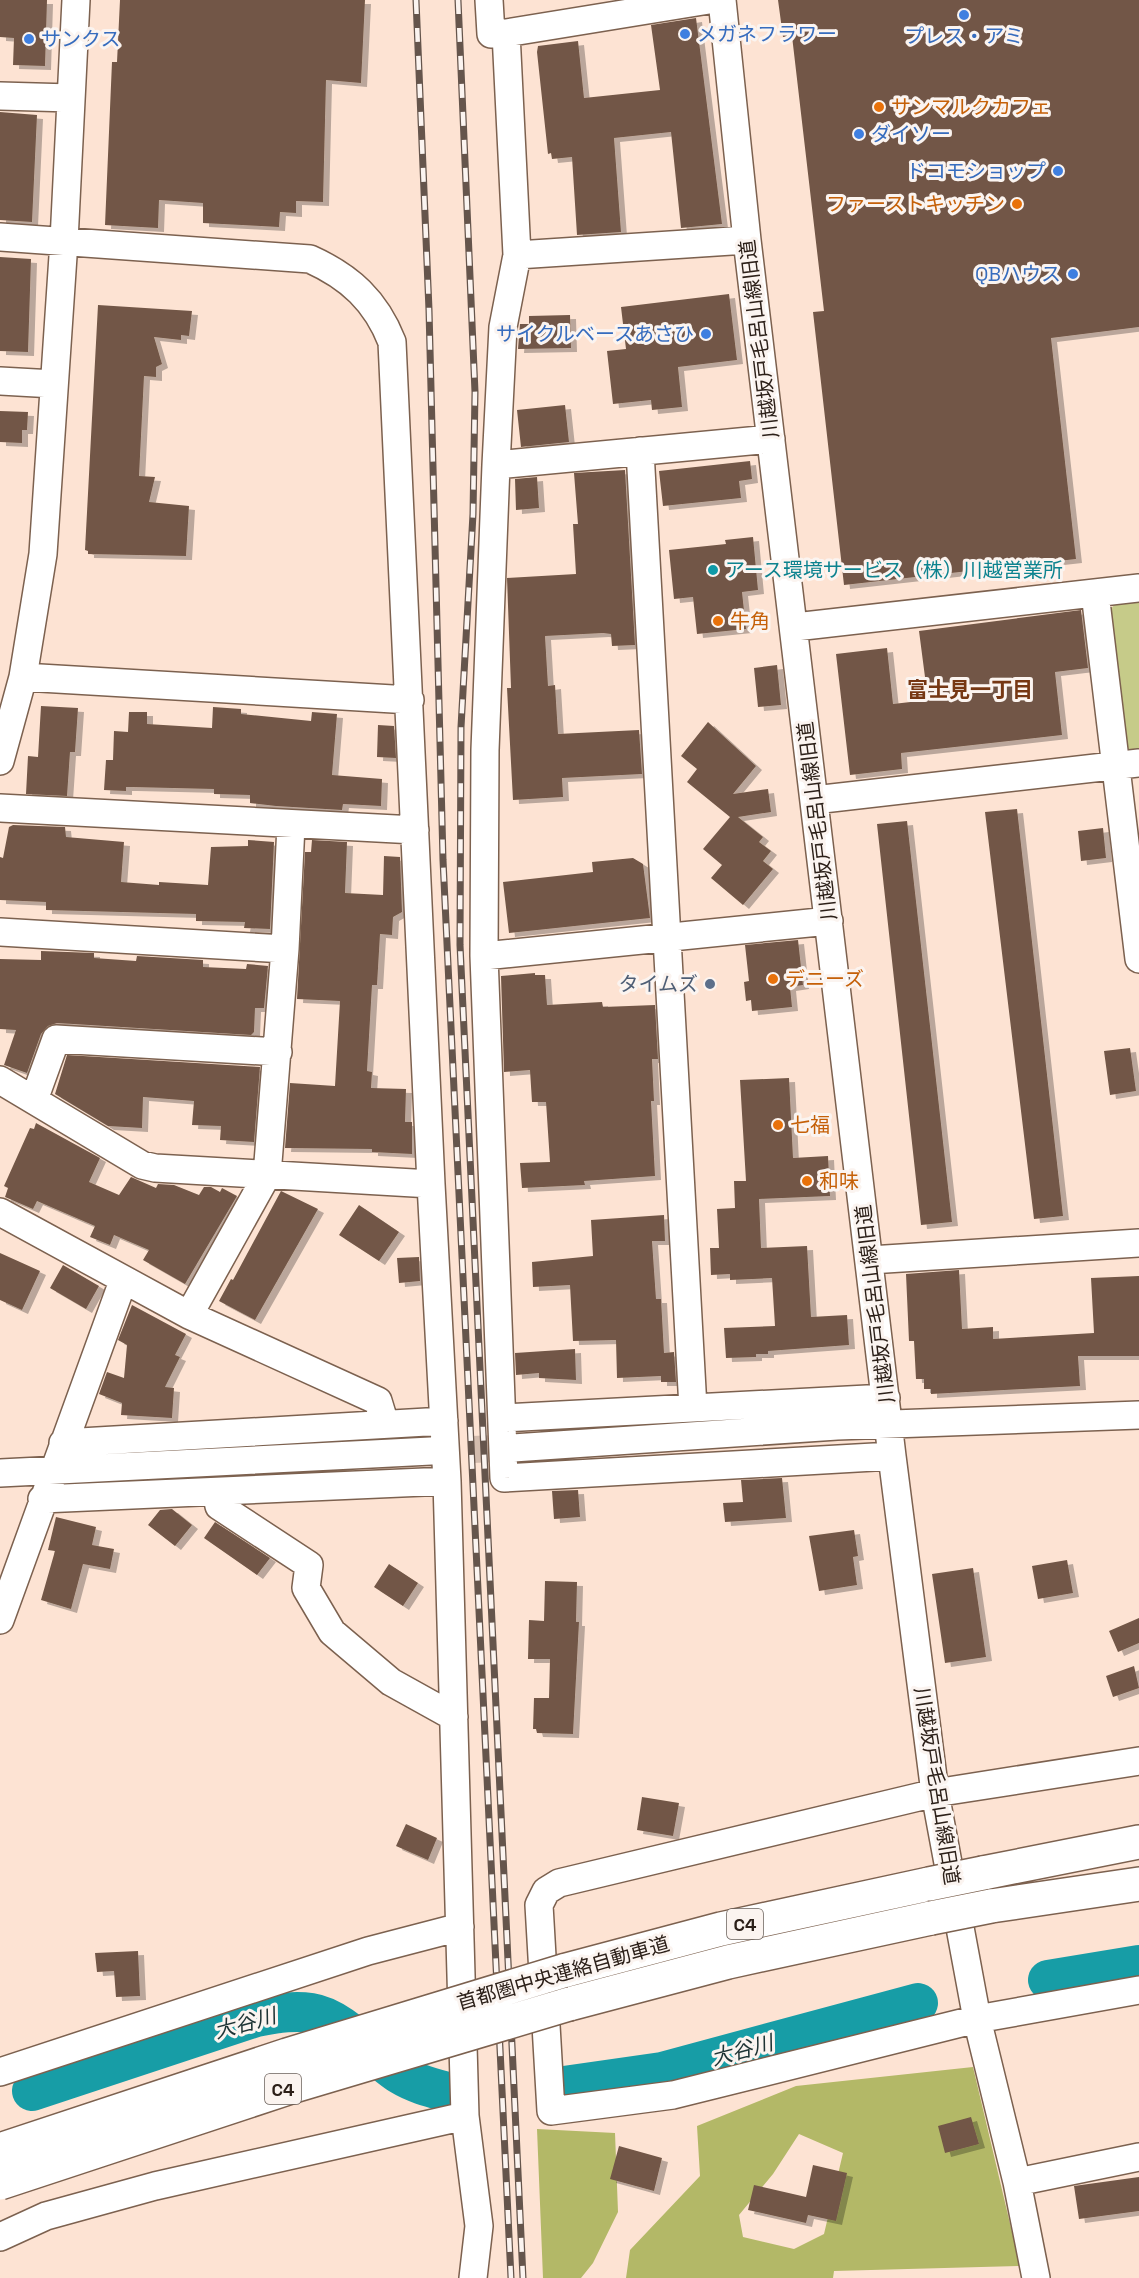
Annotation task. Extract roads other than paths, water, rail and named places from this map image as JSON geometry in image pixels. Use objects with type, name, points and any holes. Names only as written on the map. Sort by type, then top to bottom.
[{"type":"highway","name":"首都圏中央連絡自動車道","points":[[0,2150],[287,2055],[563,1971],[721,1929],[1139,1842]]},
{"type":"highway","name":"首都圏中央連絡自動車道","points":[[0,2183],[294,2086],[570,2004],[729,1962],[991,1906],[1139,1884]]},
{"type":"street","points":[[0,761],[23,677],[43,554],[64,241],[76,0]]},
{"type":"street","points":[[489,0],[491,34],[709,0]]},
{"type":"street","name":"川越坂戸毛呂山線旧道","points":[[722,0],[747,240],[795,627],[892,1456],[935,1793],[977,2019],[1017,2182],[1036,2278]]},
{"type":"street","points":[[506,33],[517,255],[503,327],[496,465],[485,750],[484,956],[504,1478],[892,1456]]},
{"type":"street","points":[[0,96],[71,98]]},
{"type":"street","points":[[0,237],[310,259],[351,282],[370,300],[383,319],[392,342],[447,1481],[465,2115],[479,2226],[473,2278]]},
{"type":"street","points":[[517,255],[747,240]]},
{"type":"street","points":[[0,381],[54,384]]},
{"type":"street","points":[[496,465],[771,439]]},
{"type":"street","points":[[640,452],[665,936],[693,1408]]},
{"type":"street","points":[[795,627],[1139,588]]},
{"type":"street","points":[[1095,592],[1127,765],[1139,959]]},
{"type":"street","points":[[23,677],[410,699]]},
{"type":"street","points":[[814,800],[1127,765]]},
{"type":"street","points":[[0,808],[415,830]]},
{"type":"street","points":[[189,1315],[267,1175],[278,1052],[291,825]]},
{"type":"street","points":[[484,956],[829,921]]},
{"type":"street","points":[[0,932],[285,949]]},
{"type":"street","points":[[34,1100],[56,1039],[278,1052]]},
{"type":"street","points":[[0,1080],[142,1165],[155,1168],[431,1184]]},
{"type":"street","points":[[0,1212],[189,1315],[378,1401],[385,1424]]},
{"type":"street","points":[[870,1260],[1139,1243]]},
{"type":"street","points":[[0,1620],[52,1470],[123,1281]]},
{"type":"street","points":[[502,1418],[886,1398]]},
{"type":"street","points":[[513,1448],[837,1426],[1139,1415]]},
{"type":"street","points":[[63,1443],[444,1420]]},
{"type":"street","points":[[0,1473],[431,1451]]},
{"type":"street","points":[[42,1499],[447,1481]]},
{"type":"street","points":[[216,1492],[219,1506],[309,1565],[306,1587],[332,1632],[391,1682],[454,1717]]},
{"type":"street","points":[[1139,1761],[935,1793],[559,1882],[546,1891],[539,1905],[551,2111],[673,2095],[977,2019],[1139,1990]]},
{"type":"street","points":[[0,2072],[368,1951],[460,1927]]},
{"type":"street","points":[[0,2237],[46,2216],[155,2186],[465,2115]]},
{"type":"street","points":[[1017,2182],[1139,2157]]},
{"type":"waterway","name":"大谷川","points":[[1048,1980],[1139,1965]]},
{"type":"waterway","name":"大谷川","points":[[564,2086],[662,2072],[918,2003]]},
{"type":"waterway","name":"大谷川","points":[[32,2091],[256,2017],[297,2012],[323,2016],[335,2022],[401,2075],[416,2083],[444,2091]]},
{"type":"tunnel","points":[[431,1451],[513,1448]]},
{"type":"railway","points":[[416,0],[429,310],[443,860],[511,2278]]},
{"type":"railway","points":[[458,0],[475,392],[473,514],[461,727],[460,945],[523,2278]]},
{"type":"place","name":"プレス・アミ","points":[[964,15]]},
{"type":"place","name":"メガネフラワー","points":[[685,34]]},
{"type":"place","name":"サンクス","points":[[29,39]]},
{"type":"place","name":"サンマルクカフェ","points":[[879,107]]},
{"type":"place","name":"ダイソー","points":[[859,134]]},
{"type":"place","name":"ドコモショップ","points":[[1058,171]]},
{"type":"place","name":"ファーストキッチン","points":[[1017,204]]},
{"type":"place","name":"QBハウス","points":[[1073,274]]},
{"type":"place","name":"サイクルベースあさひ","points":[[706,334]]},
{"type":"place","name":"アース環境サービス（株）川越営業所","points":[[713,570]]},
{"type":"place","name":"牛角","points":[[718,621]]},
{"type":"place","name":"デニーズ","points":[[773,979]]},
{"type":"place","name":"タイムズ","points":[[710,984]]},
{"type":"place","name":"七福","points":[[778,1125]]},
{"type":"place","name":"和味","points":[[807,1181]]},
{"type":"district","name":"富士見一丁目","points":[[970,689]]}]
